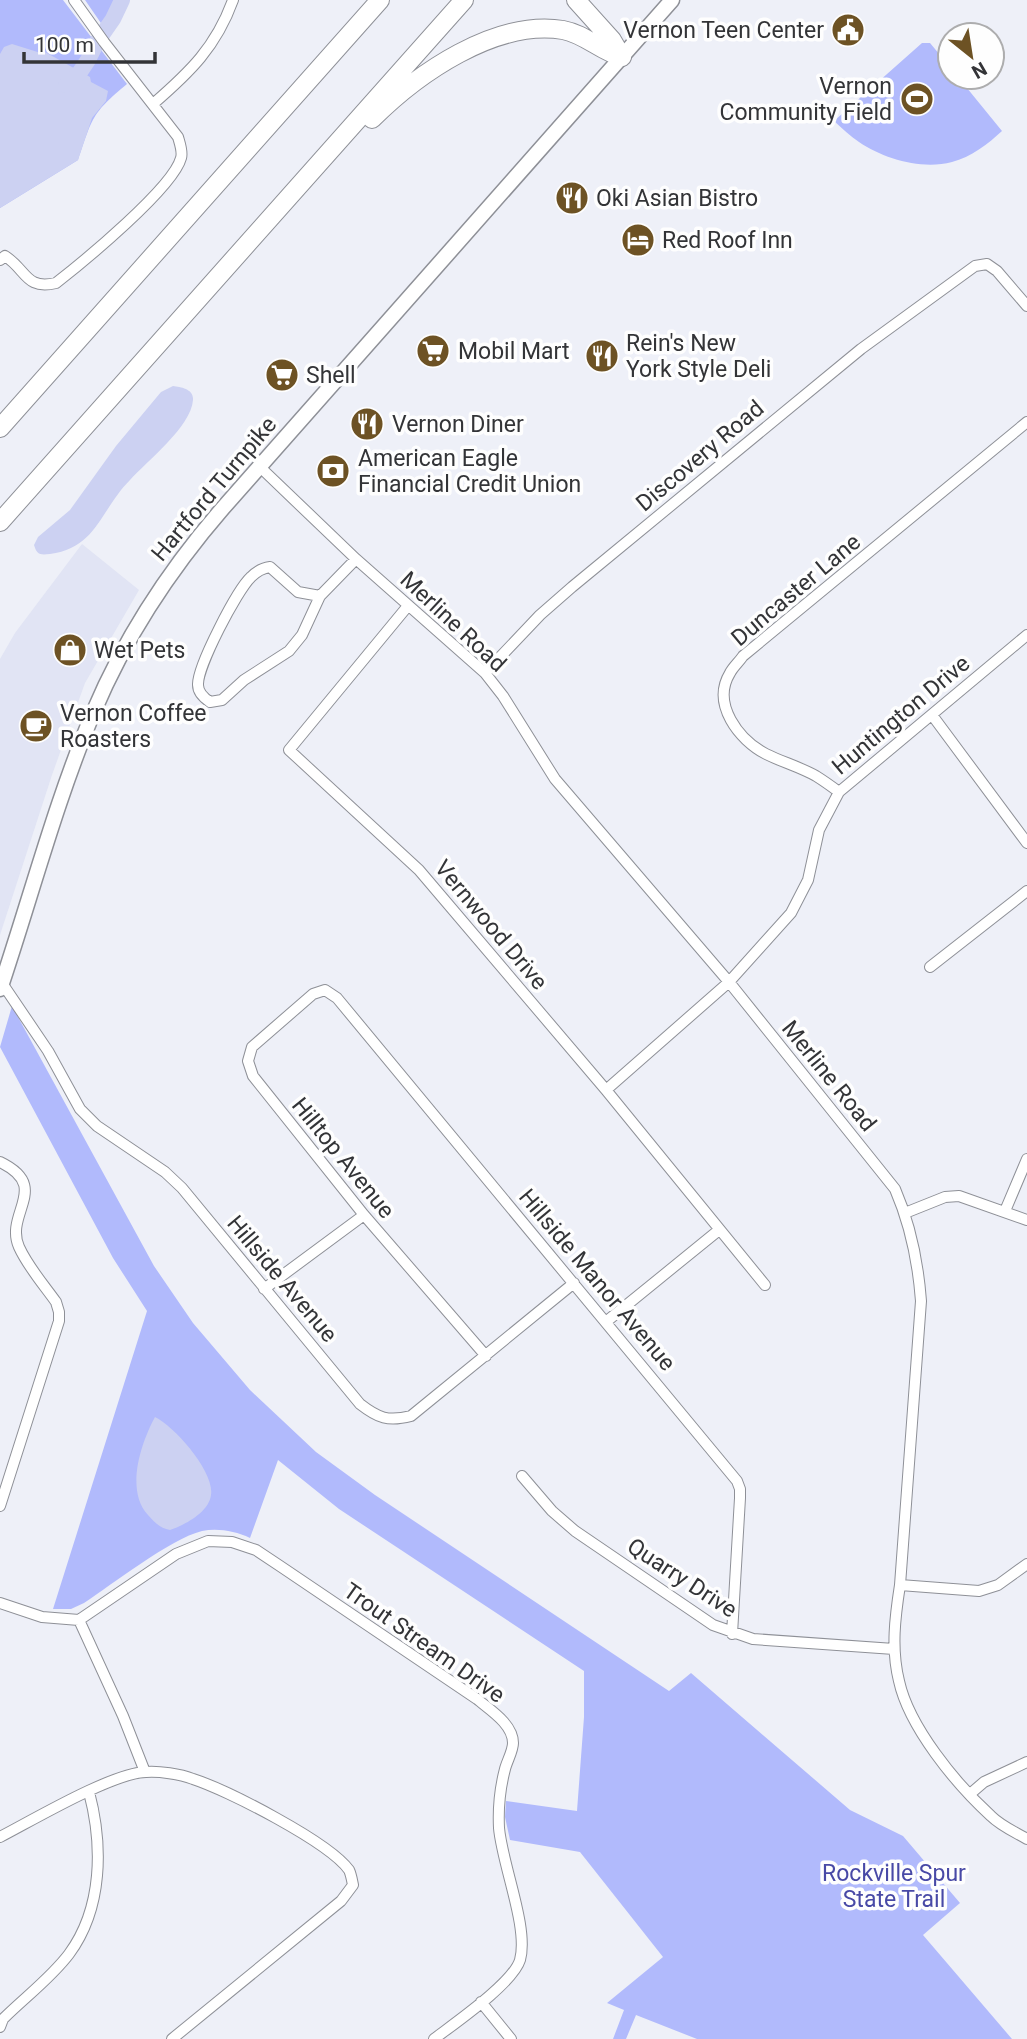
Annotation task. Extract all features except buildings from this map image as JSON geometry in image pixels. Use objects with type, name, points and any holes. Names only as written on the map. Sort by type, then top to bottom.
[{"type":"highway","points":[[0,428],[380,0]]},
{"type":"highway","points":[[0,522],[464,0]]},
{"type":"highway","points":[[576,0],[612,40],[622,57]]},
{"type":"highway","points":[[328,153],[355,136],[414,83],[461,53],[498,37],[530,30],[563,30],[622,57]]},
{"type":"main road","name":"Hartford Turnpike","points":[[1,986],[66,788],[102,694],[145,616],[183,557],[672,0]]},
{"type":"street","points":[[0,260],[5,256],[13,261],[33,284],[43,286],[56,283],[147,204],[175,172],[183,156],[178,138],[74,0]]},
{"type":"street","points":[[153,104],[203,56],[223,27],[233,0]]},
{"type":"street","name":"Discovery Road","points":[[485,674],[540,615],[788,408],[861,349],[975,266],[987,264],[997,271],[1027,306]]},
{"type":"street","name":"Duncaster Lane","points":[[839,792],[815,775],[748,744],[732,723],[725,705],[724,690],[728,675],[743,656],[1027,422]]},
{"type":"street","name":"Merline Road","points":[[260,467],[407,607],[485,674],[503,696],[555,779],[729,982],[895,1189],[905,1213],[919,1266],[920,1301],[900,1585],[895,1616],[894,1649],[899,1681],[909,1712],[923,1736],[993,1818],[1027,1839]]},
{"type":"street","points":[[320,596],[298,592],[270,566],[249,578],[229,608],[199,674],[198,688],[203,697],[211,702],[222,700],[244,680],[289,651],[302,635],[320,596],[356,559]]},
{"type":"street","name":"Vernwood Drive","points":[[407,607],[289,750],[419,870],[606,1090],[765,1285]]},
{"type":"street","name":"Huntington Drive","points":[[606,1090],[729,982],[791,913],[808,880],[819,831],[839,792],[1027,635]]},
{"type":"street","points":[[932,715],[1027,844]]},
{"type":"street","points":[[930,967],[1027,891]]},
{"type":"street","name":"Hillside Avenue","points":[[1,986],[48,1051],[80,1109],[97,1126],[165,1172],[183,1188],[360,1404],[376,1416],[398,1419],[411,1416],[574,1283]]},
{"type":"street","name":"Hilltop Avenue","points":[[325,990],[313,994],[252,1047],[248,1060],[253,1076],[364,1215],[486,1356]]},
{"type":"street","name":"Hillside Manor Avenue","points":[[325,990],[337,998],[737,1480],[740,1498],[732,1634]]},
{"type":"street","points":[[1004,1211],[1027,1159]]},
{"type":"street","points":[[0,1162],[13,1168],[23,1178],[25,1191],[18,1226],[18,1246],[56,1302],[59,1312],[59,1321],[0,1506]]},
{"type":"street","points":[[905,1213],[945,1198],[959,1196],[1027,1220]]},
{"type":"street","points":[[264,1289],[364,1215]]},
{"type":"street","points":[[607,1321],[719,1230]]},
{"type":"street","name":"Quarry Drive","points":[[522,1476],[552,1511],[575,1531],[713,1625],[732,1634],[753,1639],[894,1649]]},
{"type":"street","name":"Trout Stream Drive","points":[[79,1620],[176,1554],[208,1541],[232,1542],[256,1550],[477,1699],[507,1724],[513,1743],[499,1804],[499,1828],[522,1945],[520,1962],[509,1978],[434,2039]]},
{"type":"street","points":[[900,1585],[979,1591],[998,1585],[1027,1564]]},
{"type":"street","points":[[0,1604],[42,1617],[79,1620],[123,1716],[145,1772]]},
{"type":"street","points":[[970,1794],[984,1782],[1027,1762]]},
{"type":"street","points":[[0,1837],[89,1792],[145,1772],[190,1777],[214,1786],[292,1827],[335,1856],[350,1872],[353,1885],[324,1917],[172,2039]]},
{"type":"street","points":[[0,2026],[3,2019],[67,1956],[88,1919],[96,1881],[97,1850],[97,1830],[89,1792]]},
{"type":"street","points":[[481,2002],[511,2039]]},
{"type":"shaded area","points":[[12,44],[44,54],[45,52],[90,77],[91,82],[108,91],[106,101],[92,118],[78,160],[0,208],[0,54],[4,47]]},
{"type":"shaded area","points":[[173,386],[186,389],[193,396],[190,410],[177,432],[130,480],[88,536],[66,550],[38,553],[34,545],[38,537],[70,510],[116,446],[161,392]]},
{"type":"shaded area","points":[[82,544],[139,590],[85,683],[0,935],[0,659],[15,633]]},
{"type":"shaded area","points":[[155,1417],[192,1451],[211,1485],[211,1495],[206,1507],[189,1521],[170,1530],[158,1525],[148,1515],[137,1493],[136,1480],[141,1453]]},
{"type":"green space","points":[[0,0],[63,0],[127,84],[106,102],[95,117],[78,160],[0,208]]},
{"type":"green space","points":[[85,0],[120,0],[115,16],[105,29]]},
{"type":"green space","name":"Vernon Community Field","points":[[922,43],[930,43],[936,50],[936,91],[969,91],[1002,131],[966,157],[928,165],[892,158],[869,148],[834,121]]},
{"type":"green space","name":"Rockville Spur State Trail","points":[[12,1006],[154,1266],[193,1323],[250,1390],[316,1452],[375,1495],[669,1691],[691,1673],[850,1810],[903,1836],[960,1903],[923,1935],[1012,2039],[697,2039],[636,2015],[626,2039],[613,2039],[624,2010],[607,2003],[663,1957],[580,1852],[510,1840],[505,1817],[506,1801],[577,1811],[584,1717],[584,1671],[339,1509],[278,1460],[250,1538],[220,1530],[202,1531],[158,1552],[84,1603],[71,1609],[53,1609],[147,1311],[113,1258],[0,1047]]},
{"type":"waterway","points":[[66,85],[88,60],[122,0]]},
{"type":"place","name":"Vernon Teen Center","points":[[848,30]]},
{"type":"place","name":"Vernon Community Field","points":[[917,99]]},
{"type":"place","name":"Oki Asian Bistro","points":[[572,198]]},
{"type":"place","name":"Red Roof Inn","points":[[638,240]]},
{"type":"place","name":"Mobil Mart","points":[[433,351]]},
{"type":"place","name":"Rein's New York Style Deli","points":[[602,356]]},
{"type":"place","name":"Shell","points":[[282,375]]},
{"type":"place","name":"Vernon Diner","points":[[367,424]]},
{"type":"place","name":"American Eagle Financial Credit Union","points":[[333,471]]},
{"type":"place","name":"Wet Pets","points":[[70,650]]},
{"type":"place","name":"Vernon Coffee Roasters","points":[[36,726]]}]
